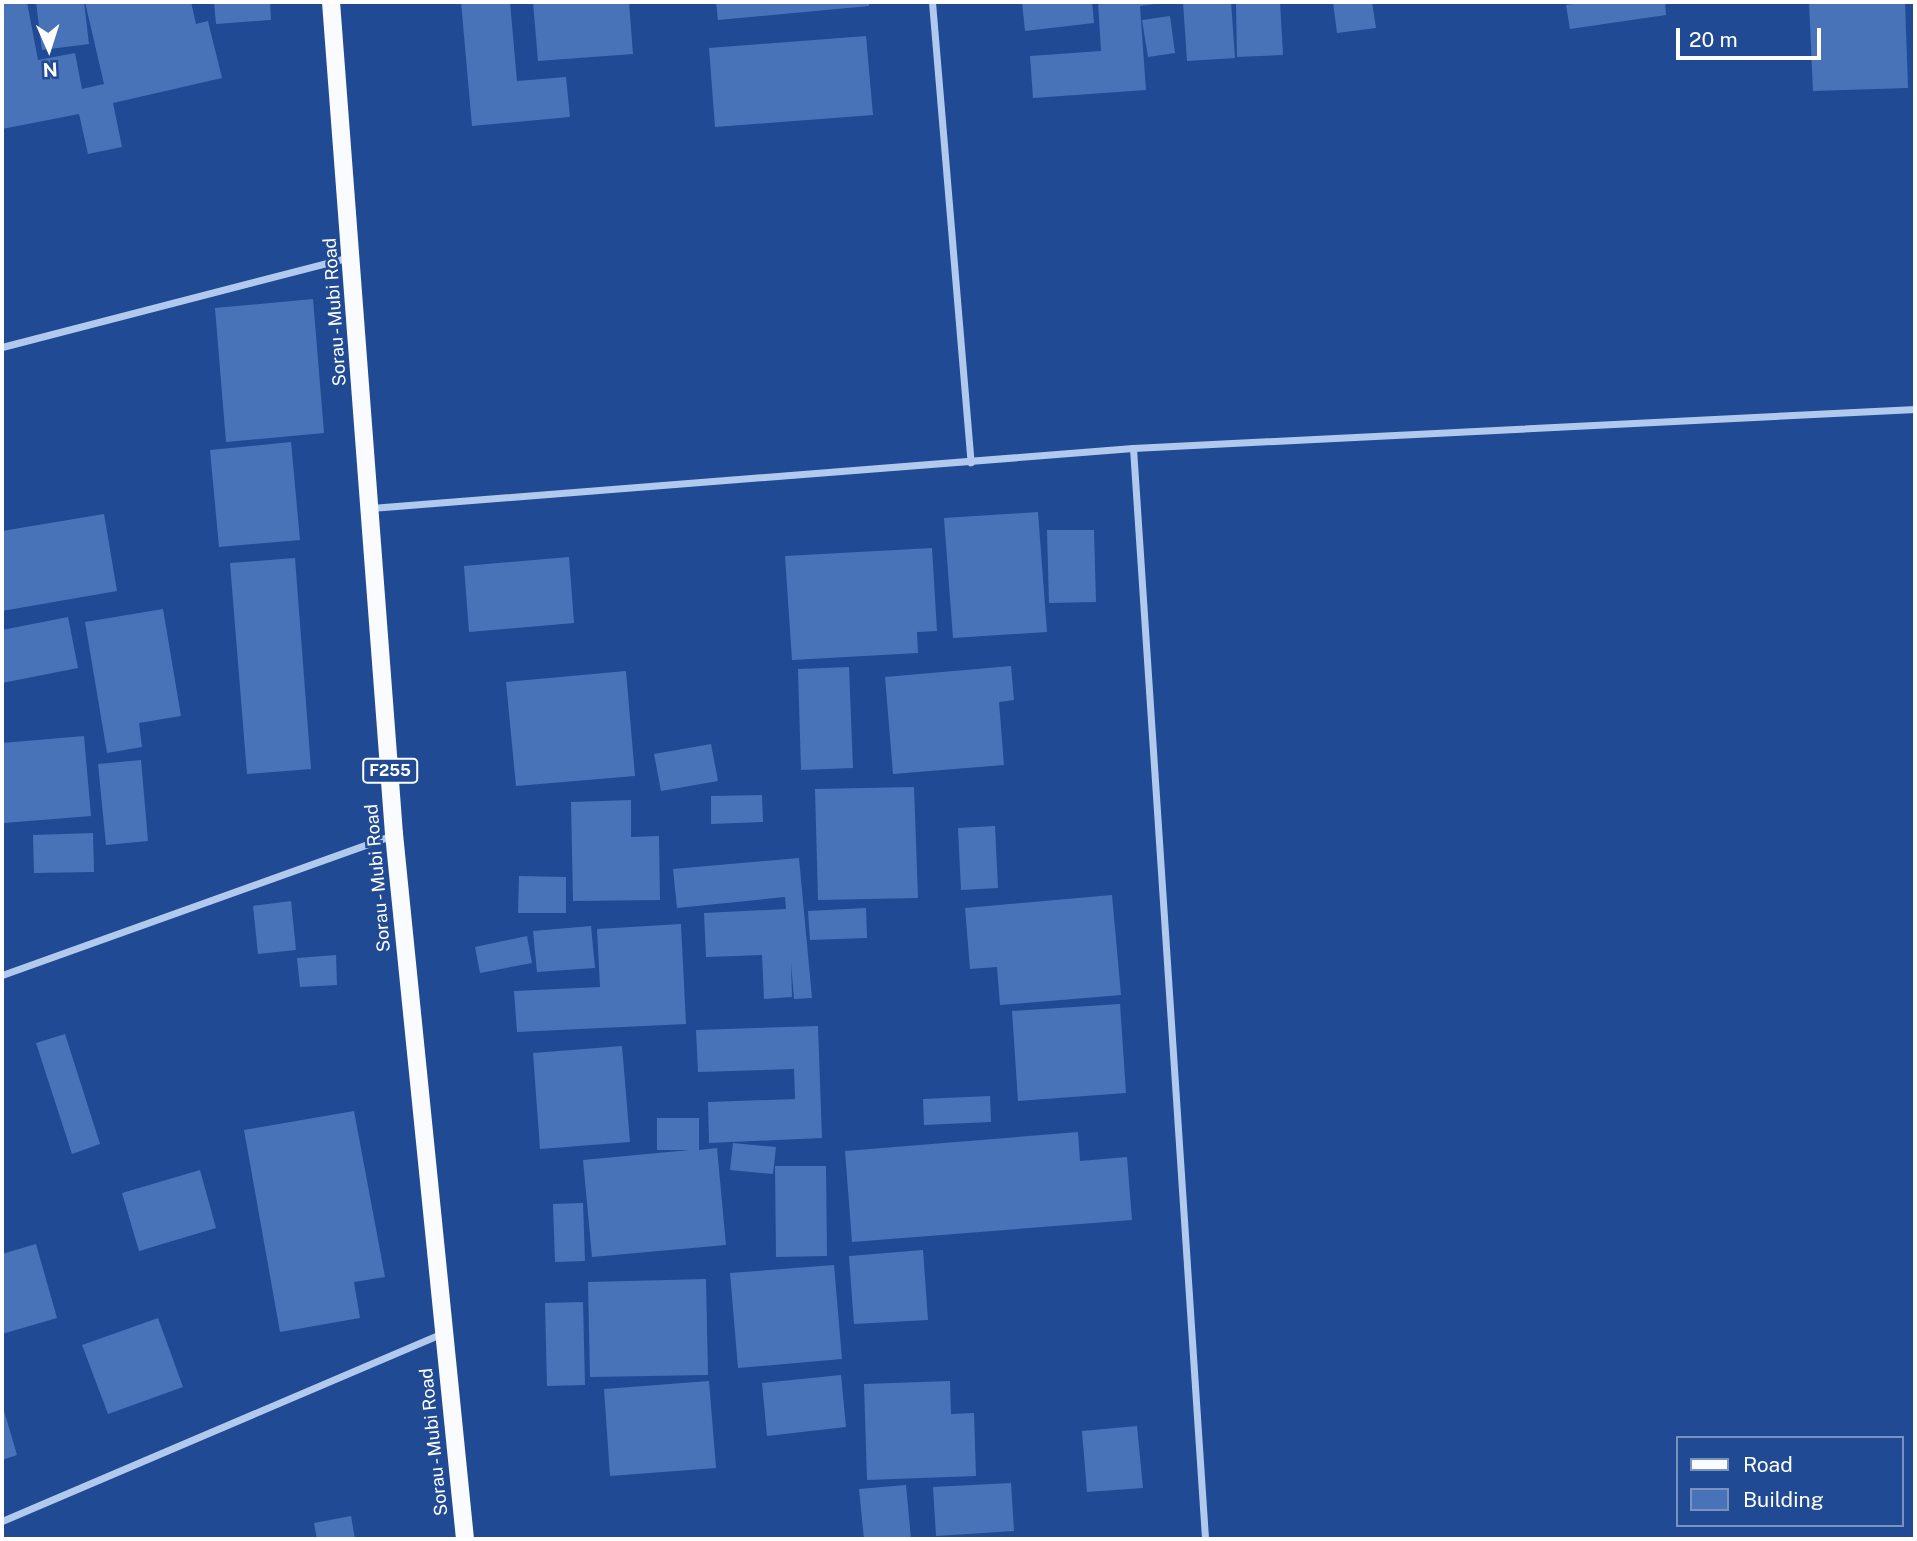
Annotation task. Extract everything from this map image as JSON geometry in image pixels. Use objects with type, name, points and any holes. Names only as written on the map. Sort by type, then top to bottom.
[{"type":"main road","name":"Sorau - Mubi Road","points":[[331,2],[353,256],[394,835],[465,1539]]},
{"type":"street","points":[[932,2],[971,462]]},
{"type":"street","points":[[2,347],[353,256]]},
{"type":"street","points":[[370,508],[1133,448],[1915,409]]},
{"type":"street","points":[[1133,448],[1205,1539]]},
{"type":"street","points":[[2,975],[394,835]]},
{"type":"street","points":[[2,1521],[444,1333]]},
{"type":"building","points":[[2,2],[27,2],[38,60],[75,53],[82,89],[104,84],[85,2],[191,2],[196,24],[208,21],[222,78],[113,103],[122,147],[88,154],[79,114],[2,129]]},
{"type":"building","points":[[36,2],[84,2],[89,44],[42,50]]},
{"type":"building","points":[[214,2],[270,2],[271,20],[216,24]]},
{"type":"building","points":[[461,2],[510,2],[517,81],[566,77],[570,117],[472,126]]},
{"type":"building","points":[[533,2],[629,2],[633,54],[538,61]]},
{"type":"building","points":[[716,2],[869,2],[869,6],[718,20]]},
{"type":"building","points":[[1022,2],[1092,2],[1094,23],[1025,31]]},
{"type":"building","points":[[1098,2],[1171,2],[1140,6],[1146,90],[1033,98],[1030,56],[1101,51]]},
{"type":"building","points":[[1183,2],[1231,2],[1235,58],[1187,61]]},
{"type":"building","points":[[1236,2],[1280,2],[1283,55],[1237,57]]},
{"type":"building","points":[[1333,2],[1372,2],[1376,28],[1337,33]]},
{"type":"building","points":[[1585,2],[1665,2],[1666,15],[1570,29],[1566,5]]},
{"type":"building","points":[[1809,2],[1905,2],[1908,88],[1813,91]]},
{"type":"building","points":[[1170,16],[1175,53],[1148,57],[1142,20]]},
{"type":"building","points":[[866,36],[873,115],[715,127],[709,48]]},
{"type":"building","points":[[313,299],[324,433],[226,442],[215,308]]},
{"type":"building","points":[[291,442],[300,540],[219,547],[210,450]]},
{"type":"building","points":[[1038,512],[1047,632],[953,638],[944,518]]},
{"type":"building","points":[[104,514],[117,591],[2,611],[2,531]]},
{"type":"building","points":[[1047,530],[1094,530],[1096,602],[1049,603]]},
{"type":"building","points":[[932,548],[937,631],[917,632],[918,653],[792,660],[785,556]]},
{"type":"building","points":[[569,557],[574,623],[469,632],[464,566]]},
{"type":"building","points":[[295,558],[311,769],[247,774],[230,563]]},
{"type":"building","points":[[163,609],[181,716],[139,723],[142,747],[107,753],[85,622]]},
{"type":"building","points":[[68,617],[78,668],[2,683],[2,630]]},
{"type":"building","points":[[1011,666],[1014,700],[999,702],[1004,765],[893,774],[885,677]]},
{"type":"building","points":[[849,667],[853,768],[801,770],[798,669]]},
{"type":"building","points":[[626,671],[635,776],[516,786],[506,682]]},
{"type":"building","points":[[84,736],[91,816],[4,823],[2,743]]},
{"type":"building","points":[[711,744],[718,781],[661,791],[654,754]]},
{"type":"building","points":[[141,760],[148,841],[106,845],[98,764]]},
{"type":"building","points":[[914,787],[918,898],[818,900],[815,789]]},
{"type":"building","points":[[762,795],[763,822],[711,824],[711,796]]},
{"type":"building","points":[[631,800],[631,837],[659,836],[660,900],[573,901],[571,802]]},
{"type":"building","points":[[995,826],[998,888],[961,890],[958,828]]},
{"type":"building","points":[[93,833],[94,872],[34,873],[33,835]]},
{"type":"building","points":[[799,858],[812,998],[794,999],[791,963],[792,997],[764,999],[762,955],[706,957],[704,913],[786,909],[785,897],[677,908],[673,869]]},
{"type":"building","points":[[519,876],[566,877],[566,913],[518,913]]},
{"type":"building","points":[[1112,895],[1121,995],[1000,1005],[997,967],[970,969],[965,908]]},
{"type":"building","points":[[291,901],[296,950],[258,954],[253,906]]},
{"type":"building","points":[[866,908],[867,938],[810,940],[808,911]]},
{"type":"building","points":[[681,924],[686,1024],[517,1032],[514,991],[600,987],[597,929]]},
{"type":"building","points":[[591,926],[595,968],[537,972],[533,931]]},
{"type":"building","points":[[527,936],[532,963],[480,973],[475,947]]},
{"type":"building","points":[[336,955],[337,985],[300,987],[297,958]]},
{"type":"building","points":[[1120,1004],[1126,1093],[1018,1101],[1012,1011]]},
{"type":"building","points":[[818,1026],[822,1138],[709,1143],[708,1102],[795,1099],[794,1069],[698,1072],[696,1030]]},
{"type":"building","points":[[65,1034],[100,1144],[72,1154],[36,1043]]},
{"type":"building","points":[[622,1046],[630,1142],[540,1149],[533,1053]]},
{"type":"building","points":[[990,1096],[991,1122],[924,1125],[923,1099]]},
{"type":"building","points":[[354,1111],[385,1277],[354,1282],[360,1318],[280,1332],[244,1130]]},
{"type":"building","points":[[657,1118],[699,1118],[699,1150],[717,1148],[726,1245],[592,1257],[583,1160],[690,1150],[657,1150]]},
{"type":"building","points":[[1078,1132],[1080,1161],[1127,1157],[1132,1220],[852,1242],[845,1151]]},
{"type":"building","points":[[733,1143],[776,1147],[773,1174],[730,1170]]},
{"type":"building","points":[[775,1166],[826,1166],[827,1256],[776,1257]]},
{"type":"building","points":[[200,1170],[216,1228],[139,1251],[122,1193]]},
{"type":"building","points":[[583,1203],[585,1261],[555,1262],[553,1204]]},
{"type":"building","points":[[36,1244],[57,1318],[2,1334],[2,1254]]},
{"type":"building","points":[[923,1250],[928,1320],[854,1324],[849,1256]]},
{"type":"building","points":[[834,1265],[842,1359],[738,1368],[730,1273]]},
{"type":"building","points":[[706,1279],[708,1375],[590,1377],[588,1282]]},
{"type":"building","points":[[583,1302],[585,1385],[547,1386],[545,1303]]},
{"type":"building","points":[[158,1318],[183,1387],[108,1414],[82,1345]]},
{"type":"building","points":[[841,1375],[846,1427],[767,1436],[762,1383]]},
{"type":"building","points":[[709,1381],[716,1468],[610,1476],[604,1389]]},
{"type":"building","points":[[950,1381],[951,1414],[974,1413],[976,1476],[867,1480],[864,1384]]},
{"type":"building","points":[[2,1404],[17,1455],[2,1460]]},
{"type":"building","points":[[1137,1426],[1143,1488],[1087,1492],[1082,1431]]},
{"type":"building","points":[[1011,1483],[1014,1531],[936,1536],[933,1487]]},
{"type":"building","points":[[906,1485],[911,1539],[864,1539],[859,1489]]},
{"type":"building","points":[[351,1516],[355,1539],[317,1539],[314,1523]]}]
